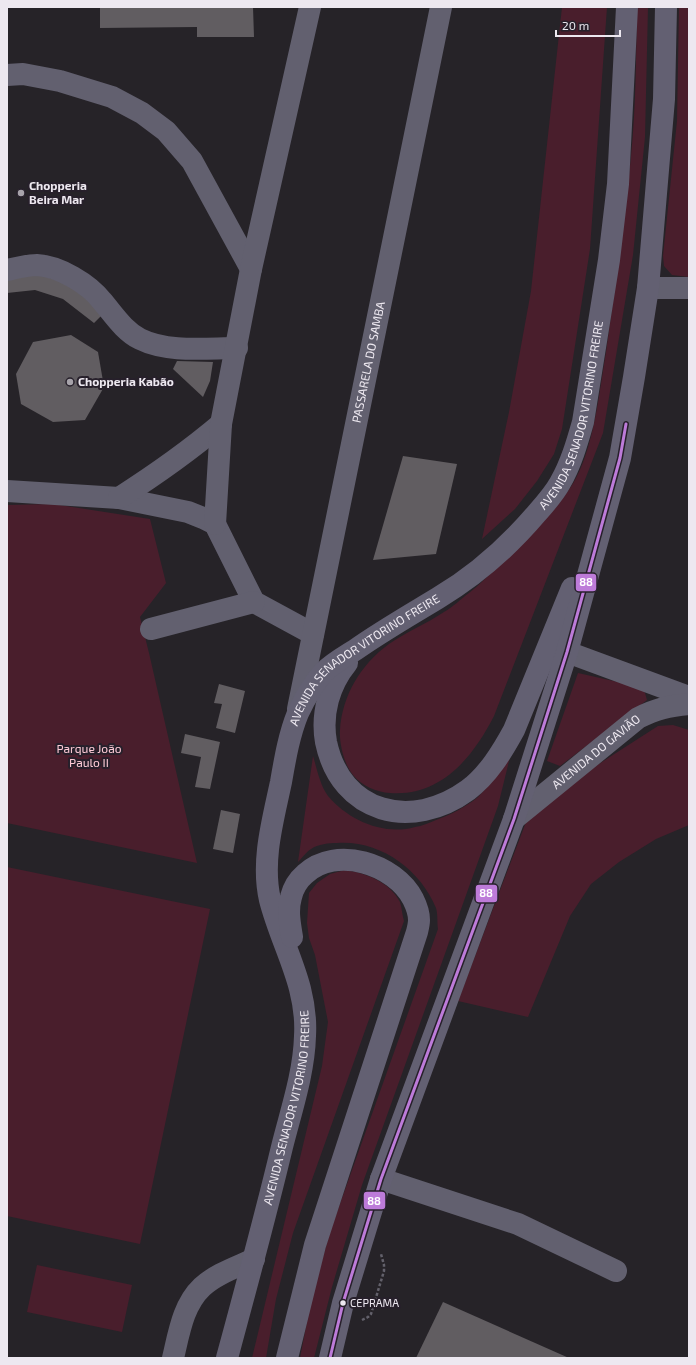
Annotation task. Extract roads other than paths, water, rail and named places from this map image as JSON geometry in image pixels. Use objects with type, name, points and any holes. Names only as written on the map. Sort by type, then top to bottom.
[{"type":"main road","name":"AVENIDA SENADOR VITORINO FREIRE","points":[[227,1358],[254,1259],[298,1082],[305,1040],[306,1022],[304,1003],[296,972],[280,931],[271,902],[267,887],[266,870],[270,838],[287,753],[296,717],[306,696],[324,673],[335,663],[461,583],[488,562],[511,541],[545,503],[559,484],[570,463],[578,442],[583,422],[618,184],[628,7]]},
{"type":"main road","points":[[330,1358],[343,1303],[381,1179],[514,819],[567,652],[620,458],[648,288],[664,99],[666,7]]},
{"type":"main road","points":[[379,634],[349,659],[334,683],[324,715],[324,730],[330,756],[343,781],[351,791],[377,808],[396,812],[408,812],[438,806],[469,789],[493,764],[504,748],[517,723],[608,500]]},
{"type":"main road","points":[[287,1358],[315,1245],[418,932],[419,919],[416,906],[409,892],[397,879],[386,871],[356,861],[343,859],[328,861],[310,869],[296,885],[291,896],[288,910],[296,972]]},
{"type":"street","points":[[310,7],[251,269],[221,424],[215,524],[254,602],[313,634]]},
{"type":"street","name":"PASSARELA DO SAMBA","points":[[296,717],[441,7]]},
{"type":"street","points":[[7,75],[23,74],[60,81],[112,96],[142,113],[166,131],[192,161],[251,269]]},
{"type":"street","points":[[7,270],[36,265],[49,267],[60,271],[90,288],[128,332],[141,340],[156,345],[186,349],[236,348]]},
{"type":"street","points":[[648,288],[689,288]]},
{"type":"street","points":[[120,498],[170,464],[221,424]]},
{"type":"street","points":[[7,491],[120,498],[188,512],[215,524]]},
{"type":"street","points":[[151,629],[254,602]]},
{"type":"street","points":[[567,652],[689,697]]},
{"type":"street","name":"AVENIDA DO GAVIÃO","points":[[514,819],[638,718],[655,710],[689,704]]},
{"type":"street","points":[[381,1179],[518,1224],[616,1271]]},
{"type":"street","points":[[173,1358],[183,1318],[191,1301],[198,1291],[218,1276],[254,1259]]},
{"type":"place","name":"Chopperia Beira Mar","points":[[21,193]]},
{"type":"place","name":"Chopperia Kabão","points":[[70,382]]},
{"type":"place","name":"CEPRAMA","points":[[343,1303]]},
{"type":"park label","name":"Parque João Paulo II","points":[[89,756]]}]
